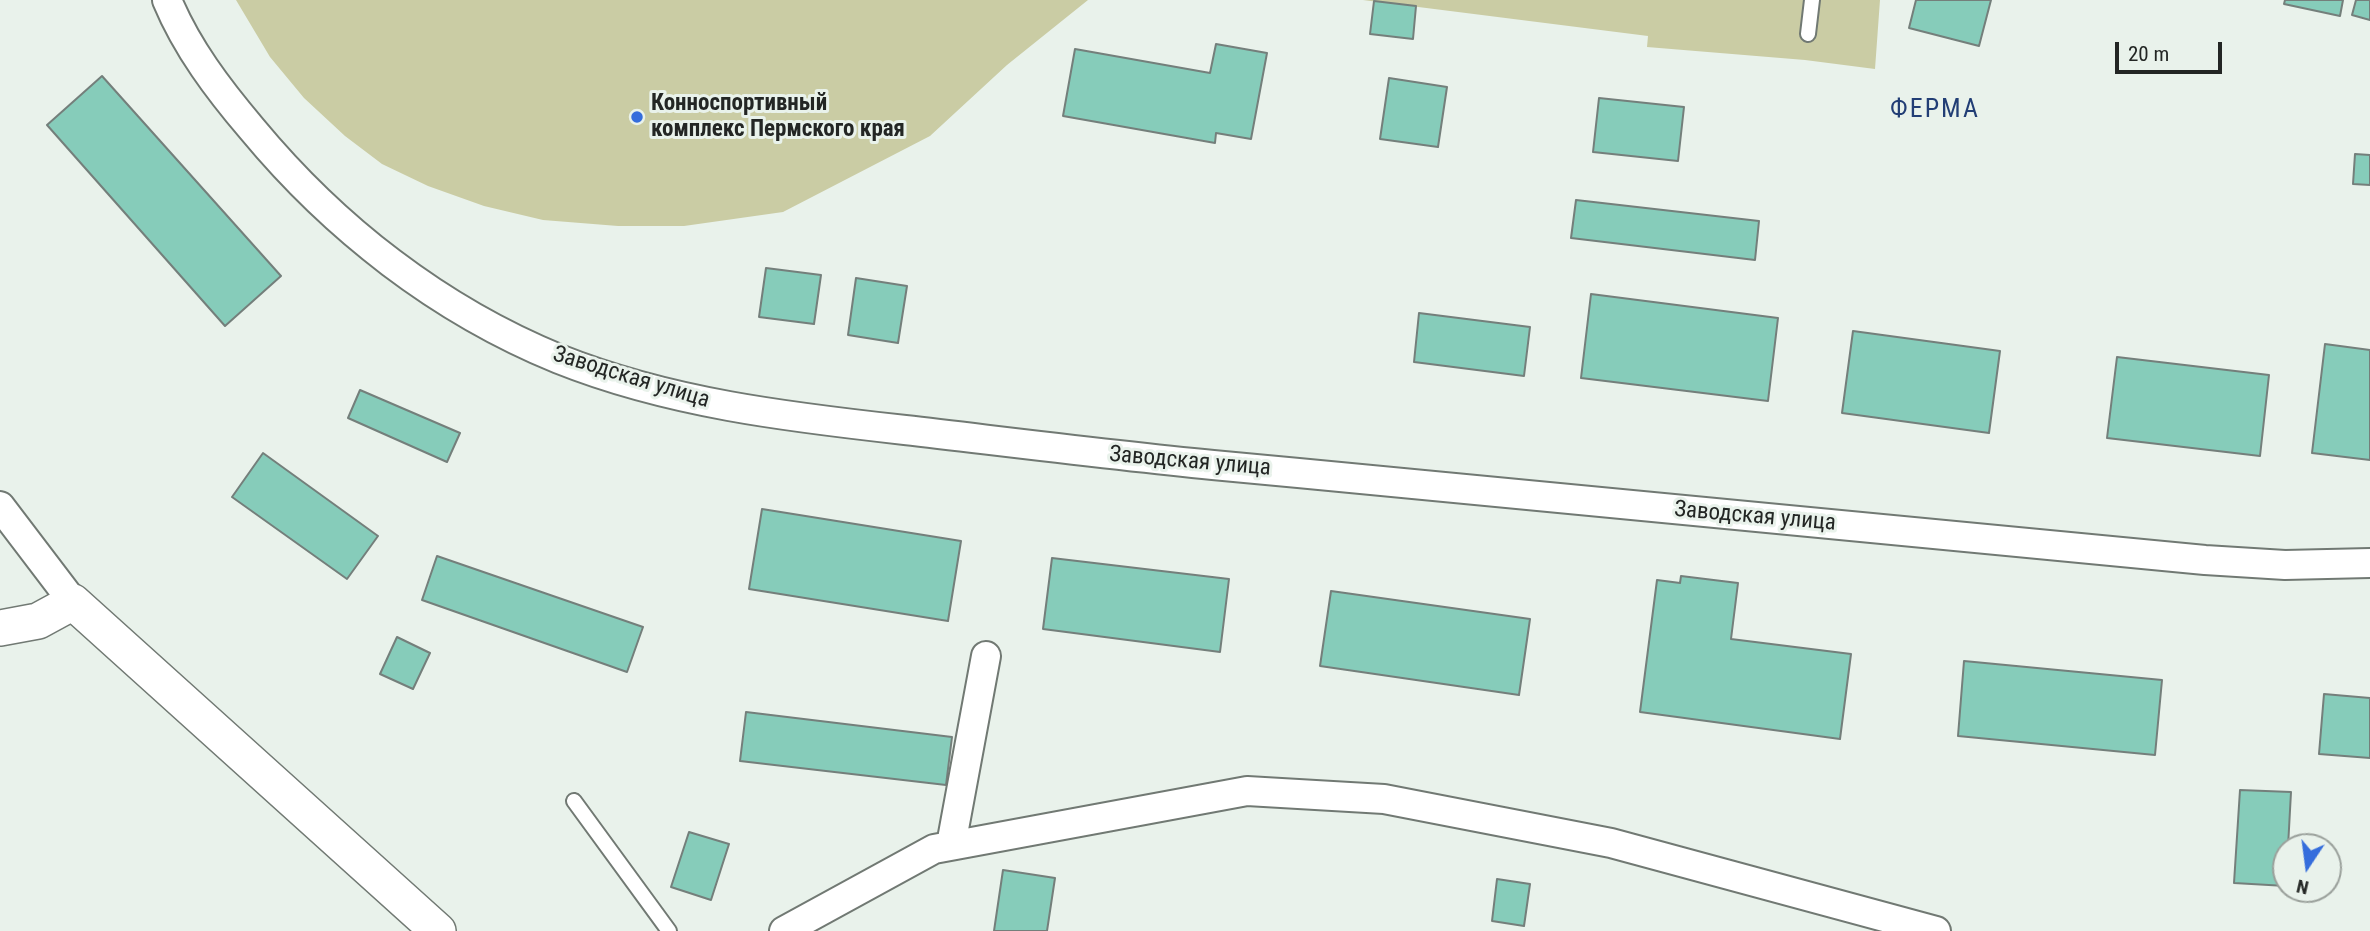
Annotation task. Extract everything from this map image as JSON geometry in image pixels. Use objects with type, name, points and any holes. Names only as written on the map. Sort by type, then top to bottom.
[{"type":"street","name":"Заводская улица","points":[[167,0],[180,32],[208,73],[254,131],[308,192],[405,274],[477,319],[514,338],[594,372],[654,390],[760,412],[1073,451],[2205,560],[2285,565],[2370,564]]},
{"type":"street","points":[[0,506],[73,602],[438,931]]},
{"type":"street","points":[[0,628],[37,621],[73,602]]},
{"type":"street","points":[[951,845],[986,656]]},
{"type":"street","points":[[784,931],[934,849],[1247,791],[1384,799],[1611,843],[1936,931]]},
{"type":"lane","points":[[1808,34],[1812,0]]},
{"type":"lane","points":[[574,801],[669,931]]},
{"type":"green space","name":"Конноспортивный комплекс Пермского края","points":[[236,0],[1088,0],[1007,65],[930,136],[783,212],[684,226],[618,226],[543,220],[484,206],[428,186],[382,164],[345,136],[304,98],[270,57]]},
{"type":"green space","points":[[1363,0],[1880,0],[1875,69],[1805,60],[1647,47],[1648,36]]},
{"type":"building","points":[[1916,0],[1991,0],[1979,46],[1909,28]]},
{"type":"building","points":[[2285,0],[2343,0],[2340,16],[2284,4]]},
{"type":"building","points":[[2356,0],[2370,0],[2370,20],[2352,15]]},
{"type":"building","points":[[1374,1],[1416,6],[1413,39],[1370,34]]},
{"type":"building","points":[[1216,44],[1267,53],[1251,139],[1216,133],[1215,143],[1063,116],[1075,49],[1210,73]]},
{"type":"building","points":[[102,76],[281,276],[225,326],[47,125]]},
{"type":"building","points":[[1389,78],[1447,87],[1438,147],[1380,139]]},
{"type":"building","points":[[1599,98],[1684,107],[1678,161],[1593,152]]},
{"type":"building","points":[[2355,154],[2370,155],[2370,185],[2353,184]]},
{"type":"building","points":[[1576,200],[1759,221],[1755,260],[1571,238]]},
{"type":"building","points":[[766,268],[821,275],[814,324],[759,317]]},
{"type":"building","points":[[856,278],[907,286],[898,343],[848,335]]},
{"type":"building","points":[[1591,294],[1778,318],[1768,401],[1581,378]]},
{"type":"building","points":[[1419,313],[1530,327],[1524,376],[1414,362]]},
{"type":"building","points":[[1853,331],[2000,351],[1989,433],[1842,413]]},
{"type":"building","points":[[2325,344],[2370,350],[2370,460],[2312,453]]},
{"type":"building","points":[[2117,357],[2269,375],[2260,456],[2107,438]]},
{"type":"building","points":[[360,390],[460,433],[447,462],[348,418]]},
{"type":"building","points":[[263,453],[378,536],[347,579],[232,497]]},
{"type":"building","points":[[762,509],[961,541],[948,621],[749,589]]},
{"type":"building","points":[[437,556],[643,627],[627,672],[422,600]]},
{"type":"building","points":[[1052,558],[1229,579],[1220,652],[1043,629]]},
{"type":"building","points":[[1681,576],[1738,583],[1731,639],[1851,654],[1840,739],[1640,712],[1657,580],[1680,583]]},
{"type":"building","points":[[1331,591],[1530,619],[1519,695],[1320,666]]},
{"type":"building","points":[[397,637],[430,653],[413,689],[380,674]]},
{"type":"building","points":[[1964,661],[2162,680],[2155,755],[1958,736]]},
{"type":"building","points":[[2324,694],[2370,698],[2370,758],[2319,754]]},
{"type":"building","points":[[746,712],[952,737],[946,785],[740,761]]},
{"type":"building","points":[[2240,790],[2291,792],[2289,833],[2272,833],[2272,885],[2234,883]]},
{"type":"building","points":[[689,832],[729,844],[711,900],[671,887]]},
{"type":"building","points":[[1003,870],[1055,878],[1047,931],[994,931]]},
{"type":"building","points":[[1497,879],[1530,884],[1524,926],[1492,921]]},
{"type":"place","name":"Конноспортивный комплекс Пермского края","points":[[637,117]]},
{"type":"district","name":"ФЕРМА","points":[[1935,110]]}]
